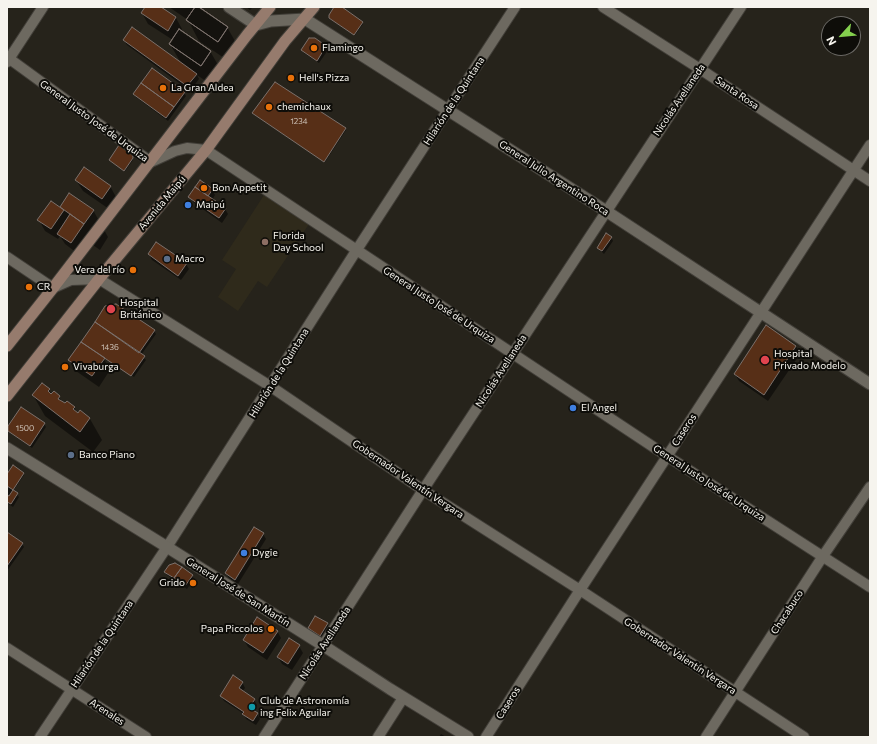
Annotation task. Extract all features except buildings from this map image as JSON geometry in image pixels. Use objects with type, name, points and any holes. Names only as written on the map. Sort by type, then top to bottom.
[{"type":"main road","points":[[7,346],[270,7]]},
{"type":"main road","name":"Avenida Maipú","points":[[7,396],[100,279],[206,150],[285,42],[314,7]]},
{"type":"street","points":[[8,59],[43,7]]},
{"type":"street","points":[[229,7],[256,25],[272,20],[305,19]]},
{"type":"street","name":"Hilarión de la Quintana","points":[[40,737],[167,547],[356,251],[515,7]]},
{"type":"street","name":"Santa Rosa","points":[[603,7],[870,181]]},
{"type":"street","name":"Nicolás Avellaneda","points":[[264,737],[512,353],[741,7]]},
{"type":"street","name":"General Julio Argentino Roca","points":[[305,19],[606,211],[870,384]]},
{"type":"street","name":"General Justo José de Urquiza","points":[[8,59],[150,162],[187,148],[206,150],[667,456],[870,587]]},
{"type":"street","name":"Caseros","points":[[486,737],[870,145]]},
{"type":"street","points":[[7,257],[53,288],[71,280],[100,279]]},
{"type":"street","name":"Gobernador Valentín Vergara","points":[[100,279],[270,386],[423,490],[580,590],[804,737]]},
{"type":"street","name":"General José de San Martín","points":[[7,448],[324,646],[403,698],[468,737]]},
{"type":"street","name":"Chacabuco","points":[[706,737],[823,556],[870,487]]},
{"type":"street","name":"Arenales","points":[[7,648],[146,737]]},
{"type":"street","points":[[378,737],[403,698]]},
{"type":"shaded area","name":"Florida Day School","points":[[264,195],[309,224],[267,287],[258,281],[238,311],[218,297],[236,269],[222,260]]},
{"type":"place","name":"Flamingo","points":[[314,48]]},
{"type":"place","name":"Hell's Pizza","points":[[291,78]]},
{"type":"place","name":"La Gran Aldea","points":[[163,88]]},
{"type":"place","name":"chemichaux","points":[[269,107]]},
{"type":"place","name":"Bon Appetit","points":[[204,188]]},
{"type":"place","name":"Maipú","points":[[188,205]]},
{"type":"place","name":"Florida Day School","points":[[265,242]]},
{"type":"place","name":"Macro","points":[[167,259]]},
{"type":"place","name":"Vera del río","points":[[133,270]]},
{"type":"place","name":"CR","points":[[29,287]]},
{"type":"place","name":"Hospital Británico","points":[[111,309]]},
{"type":"place","name":"Hospital Privado Modelo","points":[[765,360]]},
{"type":"place","name":"Vivaburga","points":[[65,367]]},
{"type":"place","name":"El Angel","points":[[573,408]]},
{"type":"place","name":"Banco Piano","points":[[71,455]]},
{"type":"place","name":"Dygie","points":[[244,553]]},
{"type":"place","name":"Grido","points":[[193,583]]},
{"type":"place","name":"Papa Piccolos","points":[[271,629]]},
{"type":"place","name":"Club de Astronomía ing Felix Aguilar","points":[[252,707]]}]
